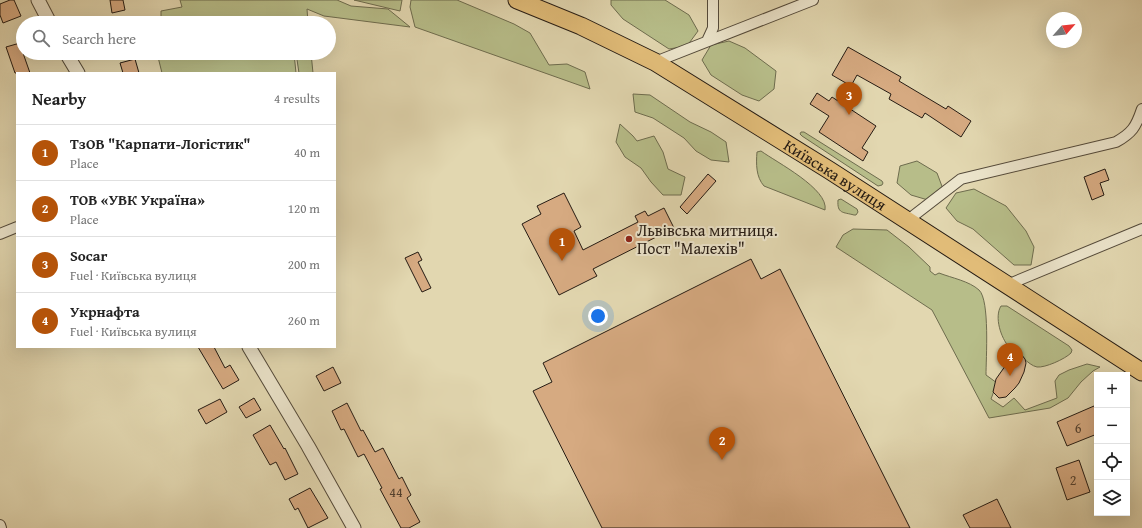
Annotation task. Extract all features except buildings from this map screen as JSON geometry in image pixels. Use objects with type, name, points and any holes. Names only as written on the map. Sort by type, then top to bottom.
[{"type":"highway","name":"Київська вулиця","points":[[523,2],[581,26],[655,62],[760,126],[908,220],[1142,372]]},
{"type":"street","points":[[38,0],[46,16]]},
{"type":"street","points":[[707,41],[713,28],[713,0]]},
{"type":"street","points":[[655,62],[814,0]]},
{"type":"street","points":[[70,60],[77,72]]},
{"type":"street","points":[[908,220],[961,179],[1116,142],[1129,134],[1137,124],[1142,110]]},
{"type":"street","points":[[0,234],[16,227]]},
{"type":"street","points":[[1007,285],[1142,229]]},
{"type":"street","points":[[250,348],[304,439],[354,528]]},
{"type":"green space","points":[[180,0],[337,0],[351,6],[388,9],[410,27],[336,18],[336,16],[324,16],[307,9],[308,16],[161,16],[161,11],[182,7]]},
{"type":"green space","points":[[354,0],[402,0],[400,11]]},
{"type":"green space","points":[[411,0],[457,0],[514,24],[530,33],[549,65],[567,64],[585,72],[590,89],[415,27],[410,7]]},
{"type":"green space","points":[[611,0],[665,0],[689,15],[698,31],[687,46],[669,49],[623,19],[611,5]]},
{"type":"green space","points":[[729,41],[745,48],[776,71],[774,89],[759,101],[742,95],[711,75],[702,60],[711,45]]},
{"type":"green space","points":[[159,60],[295,60],[296,72],[162,72]]},
{"type":"green space","points":[[297,60],[312,60],[313,72],[299,72]]},
{"type":"green space","points":[[633,94],[650,95],[690,122],[711,132],[726,142],[729,162],[711,160],[696,151],[684,138],[653,118],[635,112]]},
{"type":"green space","points":[[620,124],[637,141],[654,136],[663,152],[668,169],[685,177],[681,195],[663,195],[641,168],[625,157],[616,142]]},
{"type":"green space","points":[[801,132],[804,132],[882,181],[882,185],[878,186],[802,136],[800,134]]},
{"type":"green space","points":[[761,151],[789,169],[819,193],[824,202],[825,210],[764,186],[759,179],[757,166],[757,152]]},
{"type":"green space","points":[[917,161],[937,173],[943,189],[928,200],[911,195],[897,183],[900,166]]},
{"type":"green space","points":[[974,189],[1006,206],[1026,231],[1034,247],[1031,265],[1014,265],[973,229],[957,221],[946,208],[956,193]]},
{"type":"green space","points":[[841,199],[857,209],[858,212],[856,215],[844,213],[840,210],[838,200]]},
{"type":"green space","points":[[853,229],[887,230],[909,247],[930,267],[930,271],[935,275],[939,273],[960,280],[979,290],[985,305],[986,317],[986,375],[997,383],[991,399],[1003,407],[1014,398],[1025,410],[1057,398],[1055,381],[1059,375],[1087,364],[1100,367],[1081,382],[1068,398],[1050,408],[989,418],[932,310],[836,247],[843,235]]},
{"type":"green space","points":[[1001,306],[1007,306],[1069,346],[1072,350],[1071,353],[1050,365],[1037,367],[1030,364],[1014,352],[1003,338],[998,321]]},
{"type":"place","name":"Socar","points":[[849,115]]},
{"type":"place","name":"Львівська митниця. Пост \"Малехів\"","points":[[629,239]]},
{"type":"place","name":"ТзОВ \"Карпати-Логістик\"","points":[[562,261]]},
{"type":"place","name":"Укрнафта","points":[[1010,376]]},
{"type":"place","name":"ТОВ «УВК Україна»","points":[[722,460]]}]
